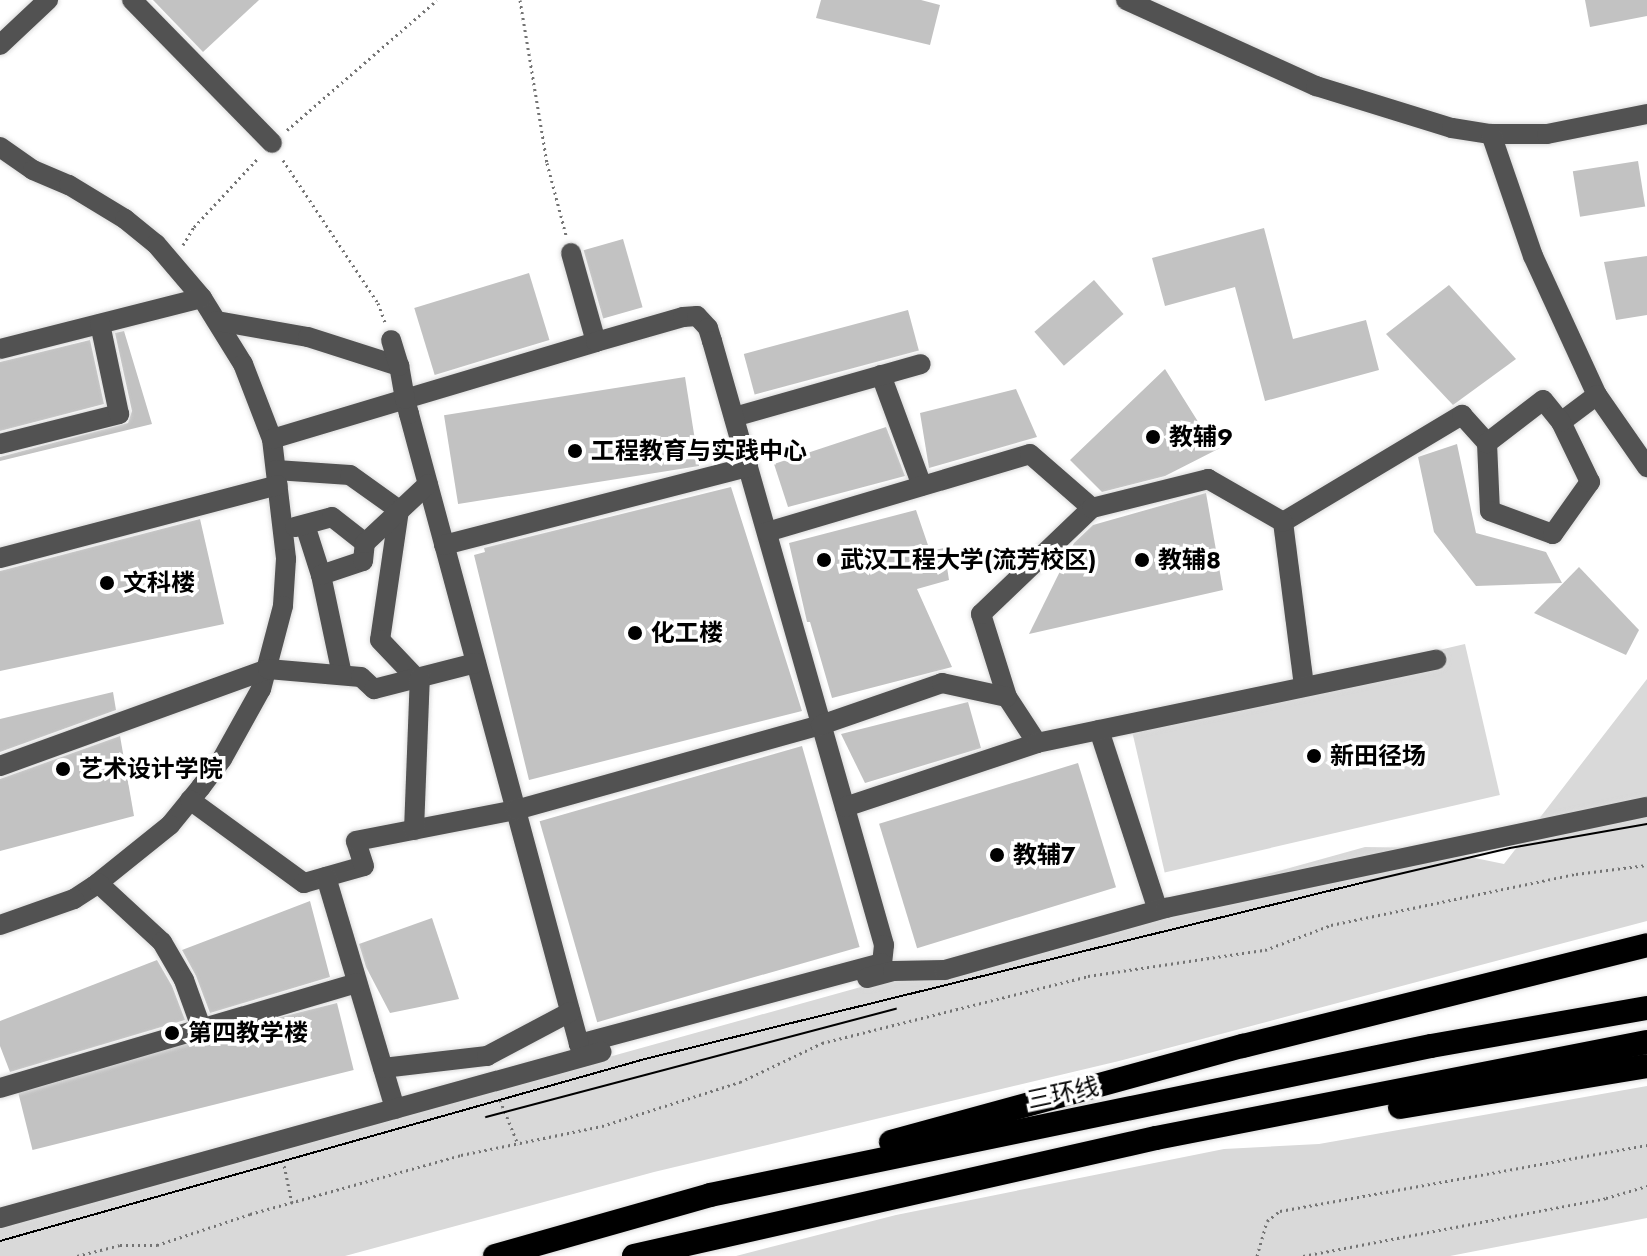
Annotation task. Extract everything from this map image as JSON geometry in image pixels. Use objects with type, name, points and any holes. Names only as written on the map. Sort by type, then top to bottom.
[{"type":"highway","points":[[710,1195],[1060,1095],[1647,945]]},
{"type":"highway","name":"三环线","points":[[495,1256],[710,1195],[1431,1046],[1647,1008]]},
{"type":"highway","points":[[634,1256],[1187,1132],[1647,1042]]},
{"type":"highway","points":[[1187,1132],[1309,1123],[1647,1066]]},
{"type":"street","points":[[0,45],[48,0]]},
{"type":"street","points":[[132,0],[272,143]]},
{"type":"street","points":[[1126,0],[1316,86],[1452,128],[1491,134],[1547,134],[1647,114]]},
{"type":"street","points":[[1491,134],[1533,256],[1597,395],[1647,467]]},
{"type":"street","points":[[0,925],[74,899],[170,825],[250,713],[268,669],[286,584],[272,439],[243,364],[202,298],[172,261],[125,219],[2,152]]},
{"type":"street","points":[[571,253],[596,342]]},
{"type":"street","points":[[0,349],[202,298]]},
{"type":"street","points":[[272,439],[405,399],[596,342],[683,317],[697,316],[708,328],[767,532],[884,945],[882,963],[579,1044],[405,399],[391,340]]},
{"type":"street","points":[[217,321],[308,337],[399,366]]},
{"type":"street","points":[[0,444],[119,414],[100,324]]},
{"type":"street","points":[[734,417],[921,364]]},
{"type":"street","points":[[881,375],[922,486]]},
{"type":"street","points":[[1561,422],[1597,395]]},
{"type":"street","points":[[1283,522],[1462,415],[1487,443],[1490,511],[1553,534],[1590,482],[1561,422],[1543,400],[1487,443]]},
{"type":"street","points":[[767,532],[1030,454],[1092,508]]},
{"type":"street","points":[[444,545],[748,467]]},
{"type":"street","points":[[0,558],[277,478],[350,475],[399,510]]},
{"type":"street","points":[[1037,743],[1007,697],[981,614],[1092,508],[1208,479],[1283,522]]},
{"type":"street","points":[[321,575],[363,561],[365,543],[428,484]]},
{"type":"street","points":[[399,510],[380,640],[418,677],[414,830]]},
{"type":"street","points":[[283,528],[332,517],[365,543]]},
{"type":"street","points":[[1283,522],[1303,679]]},
{"type":"street","points":[[305,525],[321,575],[342,675]]},
{"type":"street","points":[[845,807],[1037,743],[1436,660]]},
{"type":"street","points":[[0,766],[268,669],[361,677],[374,689],[476,663]]},
{"type":"street","points":[[190,800],[304,883],[364,866],[356,841],[516,810],[821,725],[942,683],[1007,697]]},
{"type":"street","points":[[1099,730],[1158,910]]},
{"type":"street","points":[[0,1218],[893,971],[945,970],[1158,910],[1311,874],[1647,807]]},
{"type":"street","points":[[326,877],[395,1109]]},
{"type":"street","points":[[98,883],[162,942],[184,980],[202,1030]]},
{"type":"street","points":[[0,1088],[357,983]]},
{"type":"street","points":[[383,1068],[487,1056],[570,1012]]},
{"type":"street","points":[[487,1056],[494,1081]]},
{"type":"path","points":[[172,261],[194,227],[272,143],[437,0]]},
{"type":"path","points":[[520,0],[547,163],[571,253]]},
{"type":"path","points":[[272,143],[378,303],[391,340]]},
{"type":"path","points":[[77,1256],[120,1245],[157,1245],[461,1155],[602,1126],[740,1082],[822,1043],[1088,976],[1265,950],[1331,925],[1576,874],[1647,865]]},
{"type":"path","points":[[494,1081],[518,1144]]},
{"type":"path","points":[[277,1142],[292,1203]]},
{"type":"path","points":[[1257,1256],[1267,1221],[1280,1211],[1647,1145]]},
{"type":"path","points":[[1303,1256],[1606,1198],[1647,1186]]},
{"type":"shaded area","name":"新田径场","points":[[1465,644],[1500,795],[1165,872],[1130,721]]},
{"type":"shaded area","points":[[1647,679],[1647,921],[1119,1061],[654,1172],[345,1256],[0,1256],[0,1226],[1365,847],[1426,848],[1504,864]]},
{"type":"shaded area","points":[[1647,1086],[1647,1218],[1450,1256],[736,1256],[896,1215],[1224,1149],[1319,1144]]},
{"type":"building","points":[[153,0],[259,0],[203,52]]},
{"type":"building","points":[[821,0],[921,0],[940,5],[930,45],[816,18]]},
{"type":"building","points":[[1585,0],[1647,0],[1647,16],[1590,27]]},
{"type":"building","points":[[1638,161],[1645,206],[1580,217],[1573,171]]},
{"type":"building","points":[[1264,228],[1293,339],[1366,320],[1379,370],[1265,401],[1235,287],[1165,306],[1152,258]]},
{"type":"building","points":[[623,239],[643,307],[603,319],[584,250]]},
{"type":"building","points":[[1647,256],[1647,315],[1616,320],[1604,262]]},
{"type":"building","points":[[529,273],[549,340],[435,375],[414,308]]},
{"type":"building","points":[[1094,280],[1124,314],[1064,366],[1034,332]]},
{"type":"building","points":[[1449,285],[1516,359],[1453,405],[1386,334]]},
{"type":"building","points":[[908,310],[919,351],[755,395],[744,354]]},
{"type":"building","points":[[124,331],[152,424],[0,461],[0,457],[128,423],[132,411],[115,333]]},
{"type":"building","points":[[90,340],[104,404],[0,431],[0,362]]},
{"type":"building","name":"教辅9","points":[[1165,369],[1202,428],[1222,447],[1165,476],[1102,492],[1070,460]]},
{"type":"building","name":"工程教育与实践中心","points":[[685,377],[699,466],[458,504],[444,415]]},
{"type":"building","points":[[1016,389],[1037,437],[929,468],[920,413]]},
{"type":"building","points":[[886,427],[905,476],[788,507],[774,464]]},
{"type":"building","points":[[1457,444],[1476,533],[1546,552],[1562,583],[1476,586],[1434,532],[1418,457]]},
{"type":"building","name":"化工楼","points":[[731,487],[802,711],[529,780],[474,555],[485,552],[484,548]]},
{"type":"building","name":"教辅8","points":[[1206,493],[1223,590],[1029,634],[1074,543],[1093,525]]},
{"type":"building","points":[[916,510],[930,551],[944,548],[949,580],[917,589],[952,667],[832,698],[810,622],[807,622],[789,543]]},
{"type":"building","name":"文科楼","points":[[200,519],[224,624],[0,671],[0,571]]},
{"type":"building","points":[[1579,567],[1639,630],[1626,655],[1534,613]]},
{"type":"building","points":[[113,692],[116,710],[0,752],[0,719]]},
{"type":"building","points":[[968,702],[981,748],[865,783],[841,734]]},
{"type":"building","name":"艺术设计学院","points":[[120,736],[134,816],[0,851],[0,779]]},
{"type":"building","points":[[802,746],[860,947],[597,1022],[540,821]]},
{"type":"building","name":"教辅7","points":[[1078,763],[1116,887],[917,948],[879,824]]},
{"type":"building","points":[[310,901],[330,977],[210,1013],[182,950]]},
{"type":"building","points":[[432,918],[459,999],[390,1013],[366,967],[359,944]]},
{"type":"building","points":[[157,960],[172,986],[185,1020],[10,1072],[0,1046],[0,1021]]},
{"type":"building","points":[[337,1003],[354,1070],[33,1150],[16,1083]]},
{"type":"tram line","points":[[0,1241],[645,1059],[1365,882],[1510,848],[1647,824]]},
{"type":"tram line","points":[[486,1117],[896,1009]]},
{"type":"place","name":"教辅9","points":[[1153,437]]},
{"type":"place","name":"工程教育与实践中心","points":[[575,451]]},
{"type":"place","name":"武汉工程大学(流芳校区)","points":[[824,560]]},
{"type":"place","name":"教辅8","points":[[1142,560]]},
{"type":"place","name":"文科楼","points":[[107,583]]},
{"type":"place","name":"化工楼","points":[[635,633]]},
{"type":"place","name":"新田径场","points":[[1314,756]]},
{"type":"place","name":"艺术设计学院","points":[[63,769]]},
{"type":"place","name":"教辅7","points":[[997,855]]},
{"type":"place","name":"第四教学楼","points":[[172,1033]]}]
